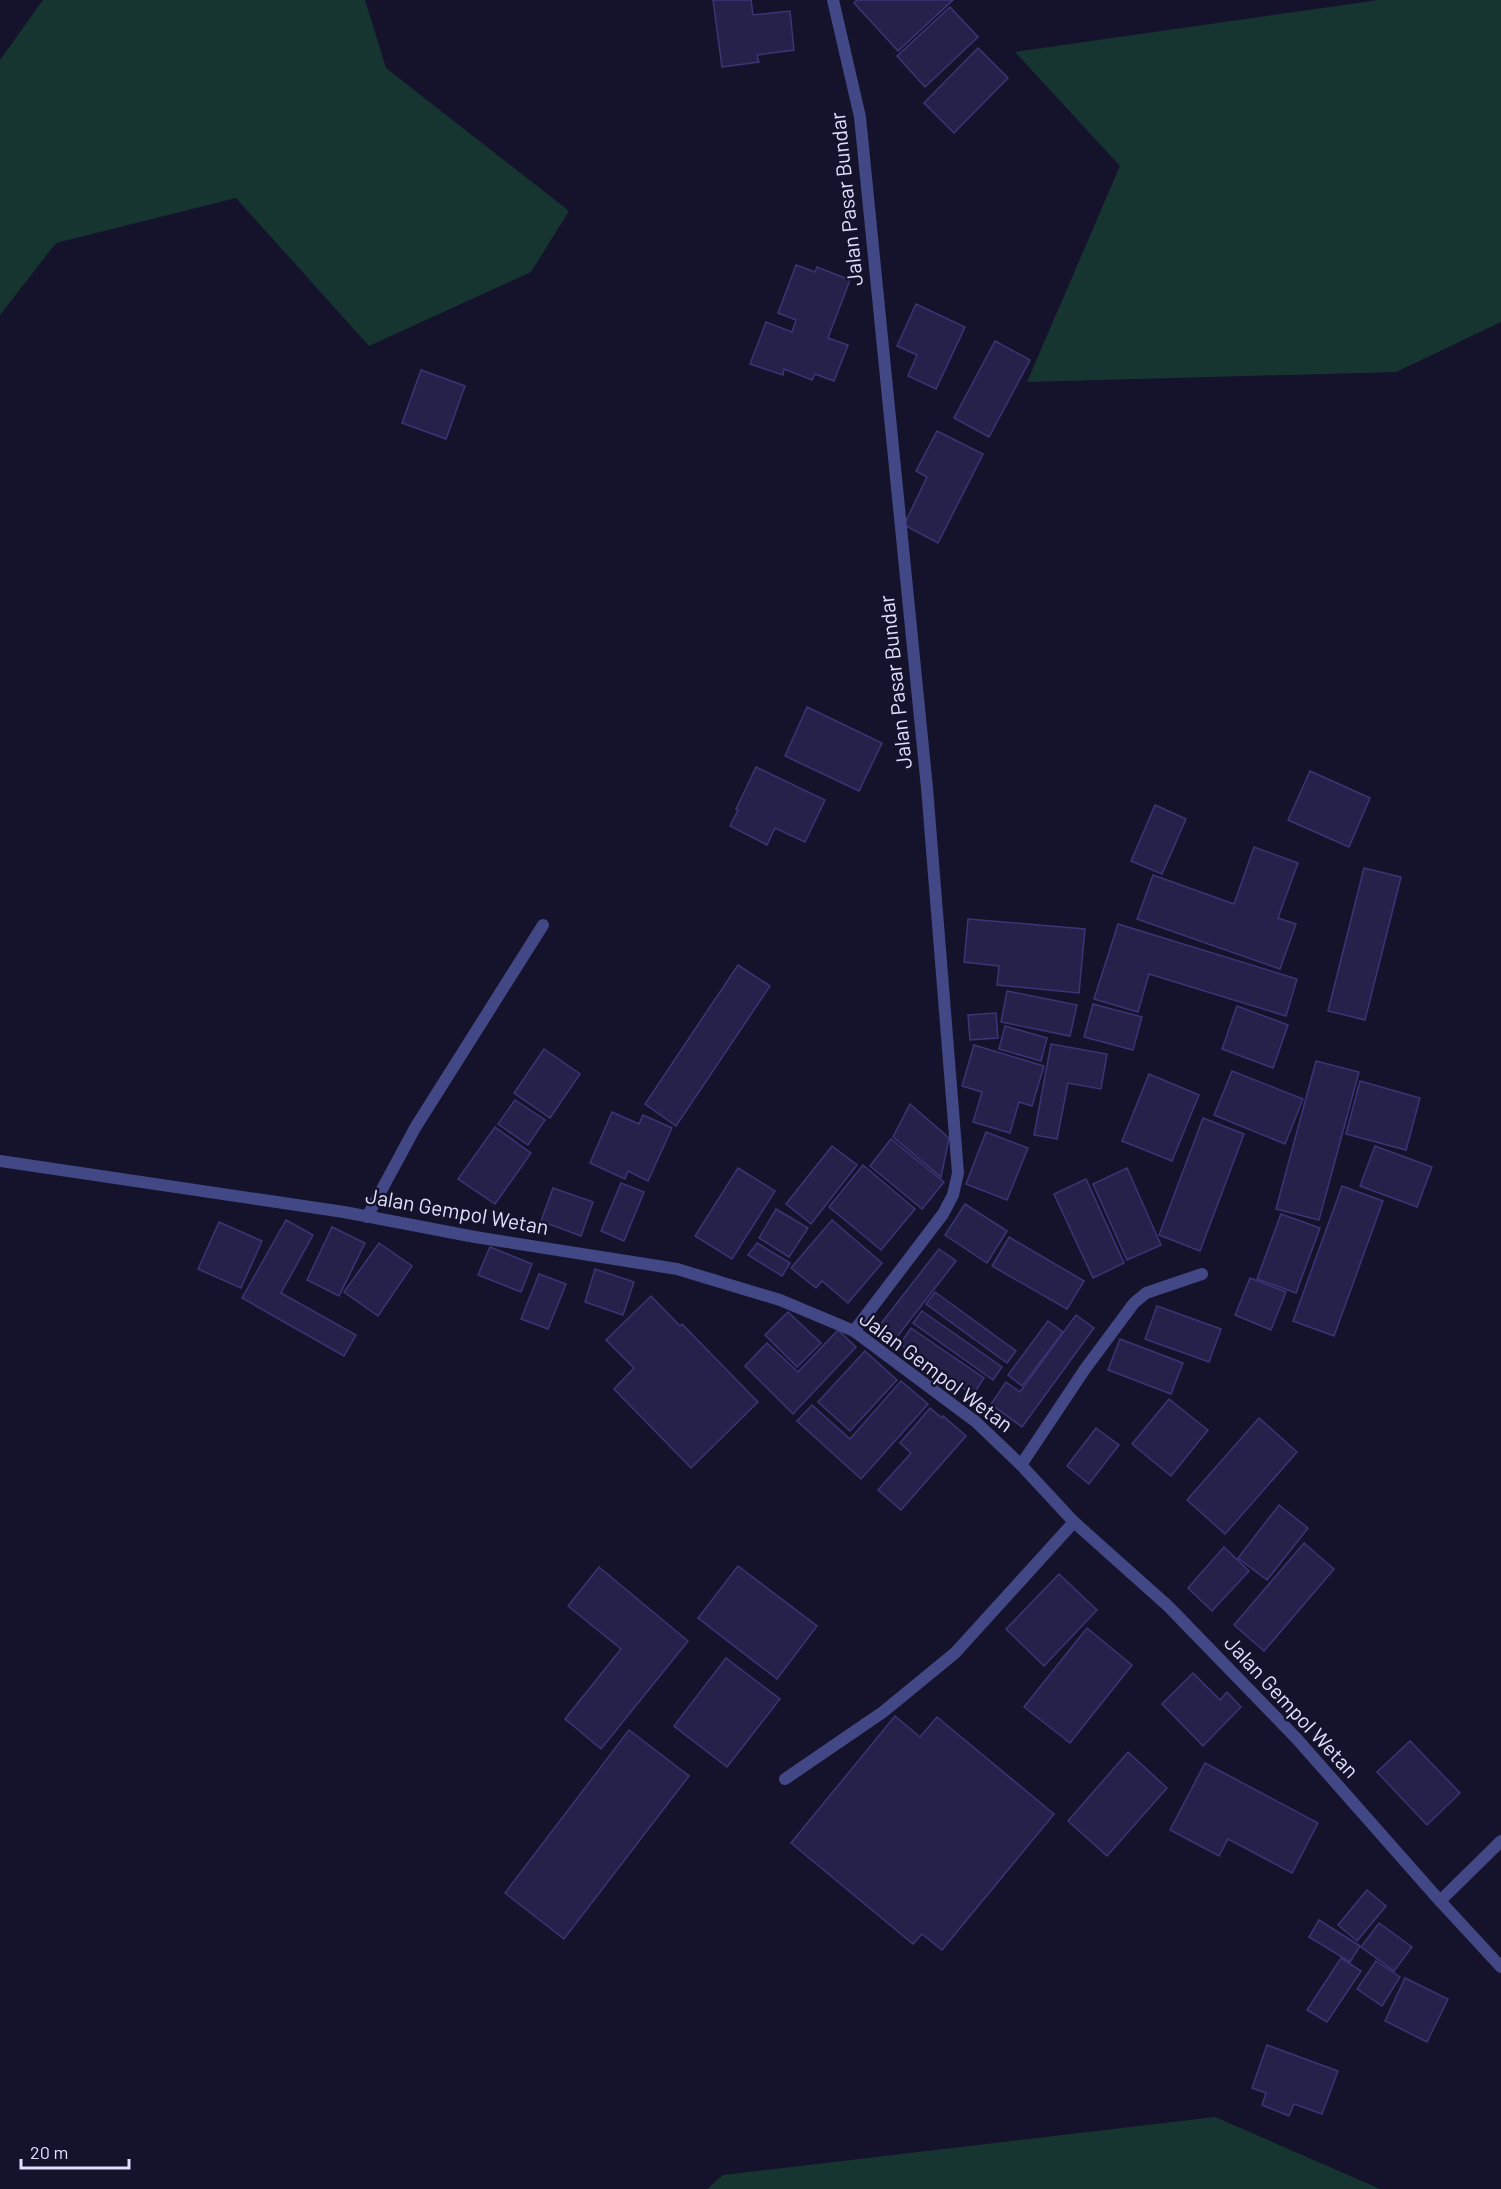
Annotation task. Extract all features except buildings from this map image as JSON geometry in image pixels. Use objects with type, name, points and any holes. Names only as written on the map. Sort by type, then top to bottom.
[{"type":"street","name":"Jalan Pasar Bundar","points":[[833,0],[860,117],[927,788],[958,1173],[953,1195],[943,1214],[854,1331]]},
{"type":"street","points":[[368,1217],[415,1128],[543,925]]},
{"type":"street","name":"Jalan Gempol Wetan","points":[[0,1161],[344,1212],[475,1237],[677,1269],[780,1300],[854,1331],[976,1422],[1022,1465],[1074,1522],[1168,1606],[1298,1739],[1501,1967]]},
{"type":"street","points":[[1022,1465],[1085,1369],[1134,1304],[1146,1293],[1202,1274]]},
{"type":"street","points":[[784,1779],[883,1712],[955,1653],[1074,1522]]},
{"type":"street","points":[[1440,1901],[1501,1842]]},
{"type":"green space","points":[[43,0],[365,0],[386,68],[569,211],[531,272],[369,346],[236,198],[56,243],[0,315],[0,60]]},
{"type":"green space","points":[[1379,0],[1501,0],[1501,322],[1396,372],[1027,382],[1120,166],[1015,52]]},
{"type":"green space","points":[[1215,2117],[1380,2189],[707,2189],[723,2175]]}]
